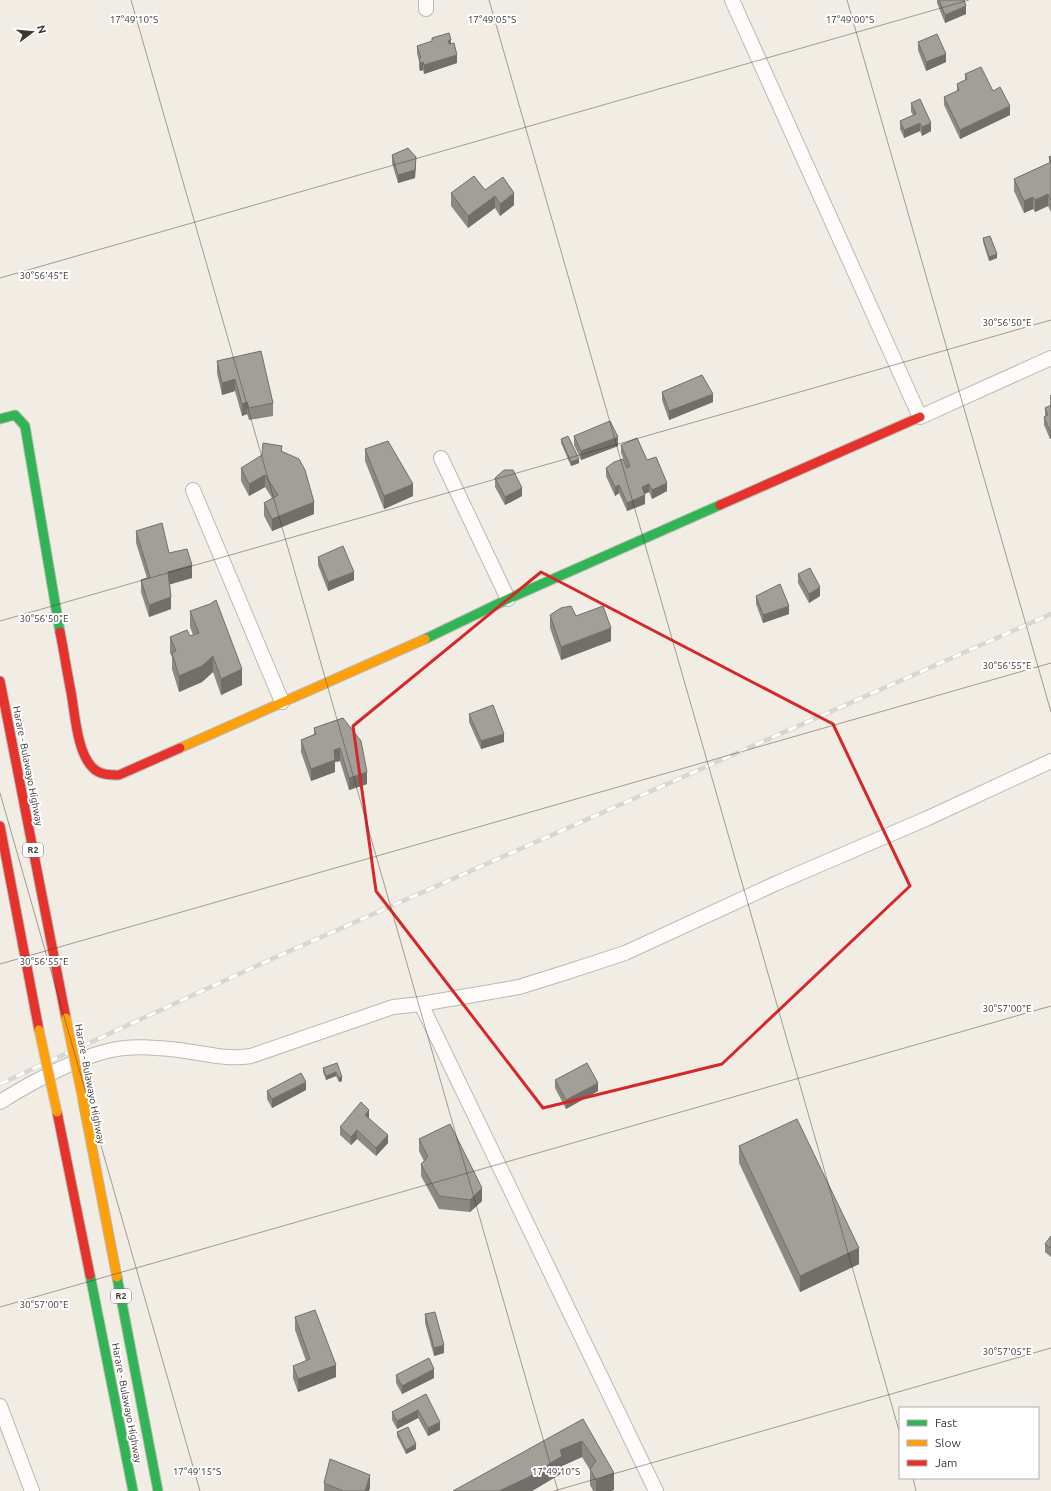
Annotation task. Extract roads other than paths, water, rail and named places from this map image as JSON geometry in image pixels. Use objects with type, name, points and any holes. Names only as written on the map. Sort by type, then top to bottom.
[{"type":"main road","points":[[0,419],[15,415],[25,426],[78,734],[88,761],[95,772],[105,775],[119,774],[418,643],[508,599],[920,417]]},
{"type":"main road","name":"Harare - Bulawayo Highway","points":[[0,681],[158,1491]]},
{"type":"main road","name":"Harare - Bulawayo Highway","points":[[0,826],[39,1030],[57,1112],[133,1491]]},
{"type":"street","points":[[732,0],[920,417],[1051,358]]},
{"type":"street","points":[[441,458],[508,599]]},
{"type":"street","points":[[193,490],[282,702]]},
{"type":"street","points":[[0,1102],[14,1093],[64,1068],[112,1050],[123,1048],[152,1048],[179,1050],[229,1058],[251,1056],[393,1007],[421,1004],[518,987],[567,972],[625,953],[777,883],[928,818],[1051,761]]},
{"type":"street","points":[[421,1004],[656,1491]]},
{"type":"street","points":[[0,1406],[32,1491]]},
{"type":"railway","points":[[0,1084],[265,962],[1051,614]]}]
